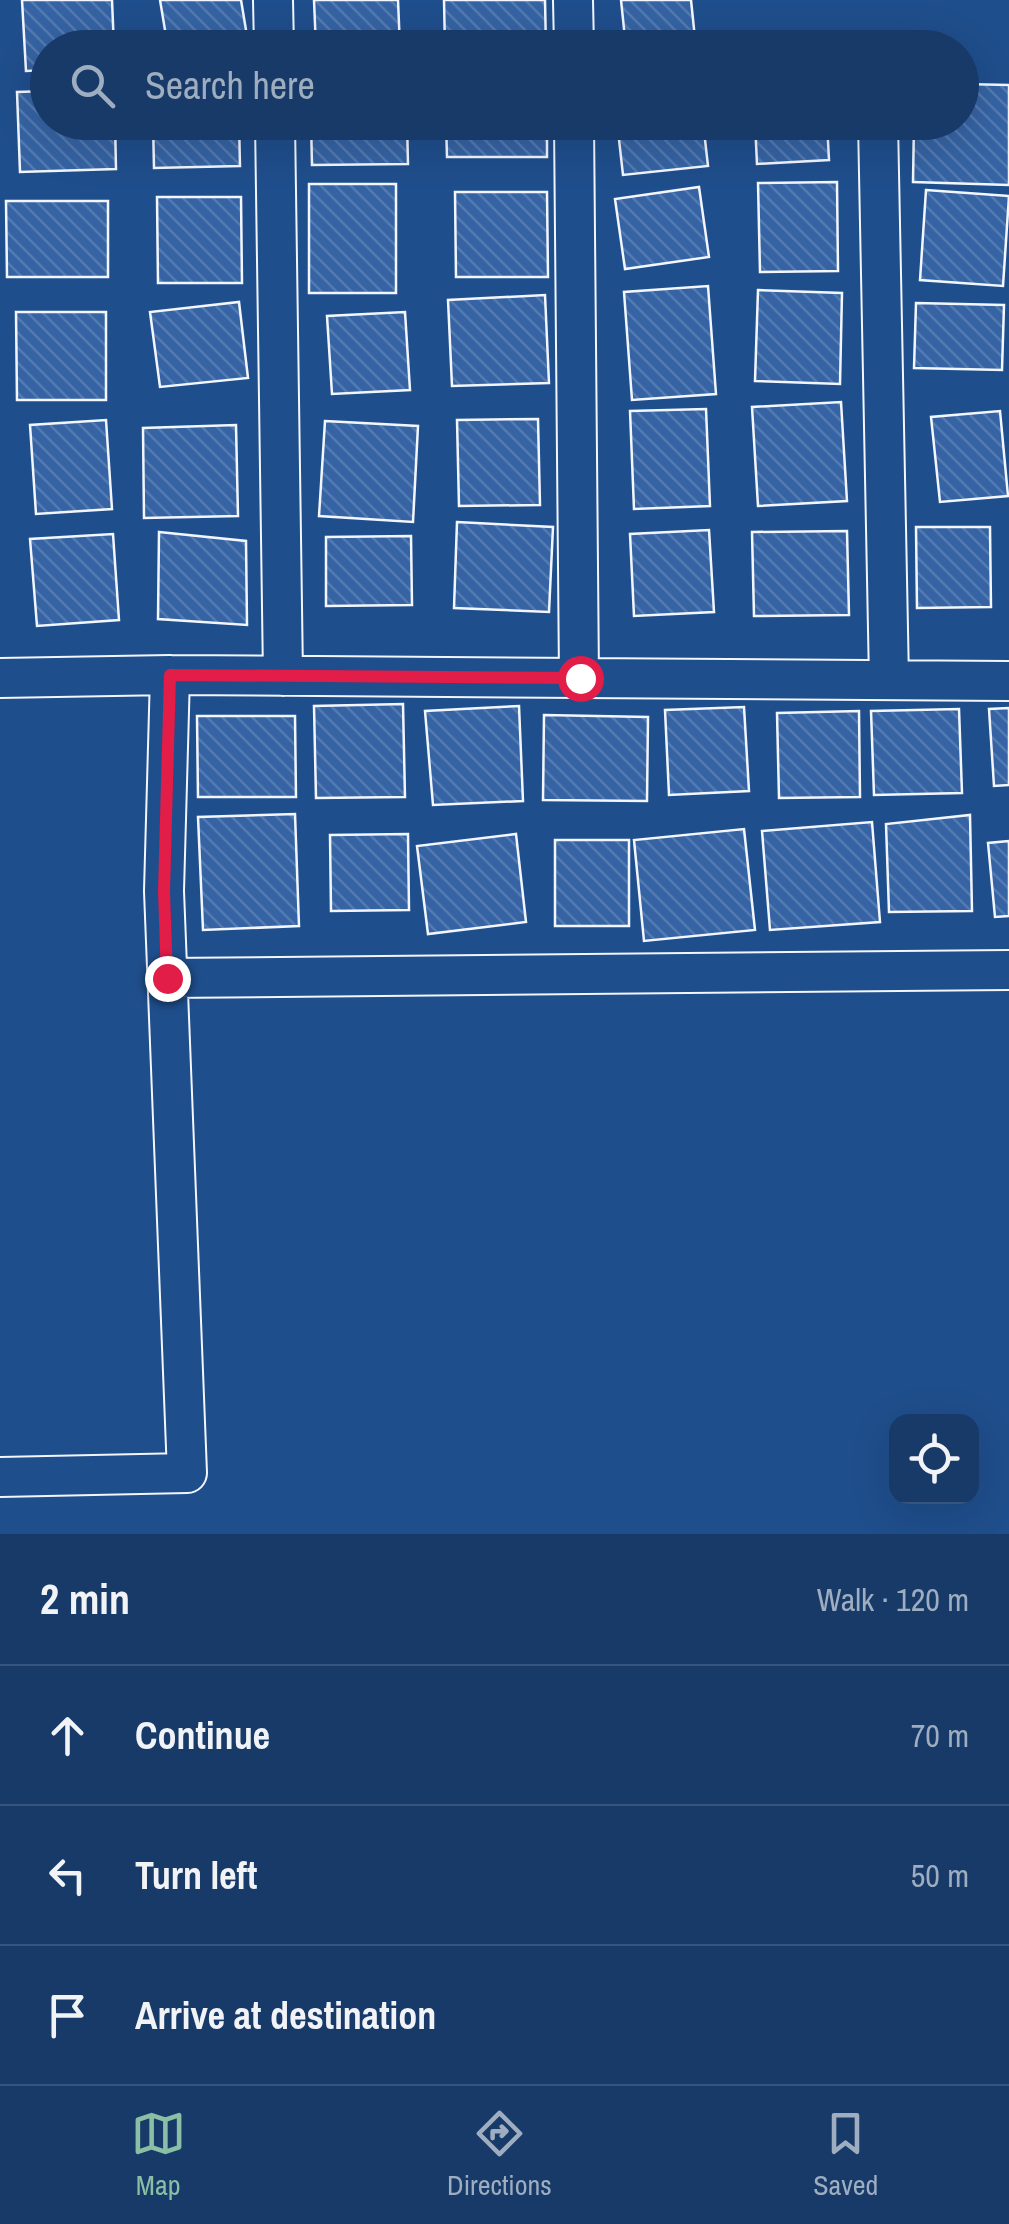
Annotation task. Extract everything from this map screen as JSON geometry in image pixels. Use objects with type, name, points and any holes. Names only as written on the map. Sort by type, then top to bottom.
[{"type":"street","points":[[274,0],[274,30]]},
{"type":"street","points":[[573,0],[574,30]]},
{"type":"street","points":[[275,140],[283,676]]},
{"type":"street","points":[[574,140],[580,678]]},
{"type":"street","points":[[878,140],[890,680]]},
{"type":"street","points":[[0,1477],[187,1474],[164,891],[170,675]]},
{"type":"street","points":[[0,678],[170,675],[1009,681]]},
{"type":"street","points":[[167,978],[1009,970]]},
{"type":"building","points":[[22,0],[112,0],[113,30],[30,30],[30,71],[26,71]]},
{"type":"building","points":[[160,0],[241,0],[246,30],[165,30]]},
{"type":"building","points":[[314,0],[398,0],[399,30],[315,30]]},
{"type":"building","points":[[444,0],[545,0],[546,30],[445,30]]},
{"type":"building","points":[[621,0],[691,0],[694,30],[624,30]]},
{"type":"building","points":[[979,84],[1009,85],[1009,185],[913,182],[914,140],[979,140]]},
{"type":"building","points":[[17,92],[30,92],[30,140],[115,140],[116,169],[20,172]]},
{"type":"building","points":[[153,140],[239,140],[240,166],[154,168]]},
{"type":"building","points":[[311,140],[407,140],[408,164],[312,165]]},
{"type":"building","points":[[447,140],[547,140],[547,157],[447,157]]},
{"type":"building","points":[[619,140],[705,140],[708,166],[623,175]]},
{"type":"building","points":[[756,140],[828,140],[829,160],[757,164]]},
{"type":"building","points":[[837,182],[838,271],[760,272],[758,183]]},
{"type":"building","points":[[309,184],[396,184],[396,293],[309,293]]},
{"type":"building","points":[[699,187],[709,257],[625,269],[615,199]]},
{"type":"building","points":[[926,190],[1009,196],[1003,286],[920,280]]},
{"type":"building","points":[[455,192],[547,192],[548,277],[456,277]]},
{"type":"building","points":[[157,197],[241,197],[242,283],[158,283]]},
{"type":"building","points":[[6,201],[108,201],[108,277],[7,277]]},
{"type":"building","points":[[708,286],[716,394],[632,400],[624,292]]},
{"type":"building","points":[[758,290],[842,293],[840,384],[755,381]]},
{"type":"building","points":[[545,295],[549,383],[452,386],[448,300]]},
{"type":"building","points":[[239,302],[248,378],[160,387],[150,312]]},
{"type":"building","points":[[916,303],[1004,305],[1002,370],[914,368]]},
{"type":"building","points":[[16,312],[106,312],[106,400],[17,400]]},
{"type":"building","points":[[405,312],[410,390],[332,394],[327,316]]},
{"type":"building","points":[[841,402],[847,501],[758,506],[752,407]]},
{"type":"building","points":[[706,409],[710,506],[634,509],[630,411]]},
{"type":"building","points":[[1000,411],[1008,496],[940,502],[931,417]]},
{"type":"building","points":[[538,419],[540,505],[459,506],[457,420]]},
{"type":"building","points":[[106,420],[112,509],[36,514],[30,425]]},
{"type":"building","points":[[325,421],[418,426],[413,522],[319,516]]},
{"type":"building","points":[[236,425],[238,516],[144,518],[143,428]]},
{"type":"building","points":[[457,522],[553,527],[549,612],[454,608]]},
{"type":"building","points":[[916,527],[990,527],[991,607],[917,608]]},
{"type":"building","points":[[709,530],[714,612],[634,616],[630,534]]},
{"type":"building","points":[[847,531],[849,615],[754,616],[752,532]]},
{"type":"building","points":[[159,532],[246,541],[247,625],[158,619]]},
{"type":"building","points":[[113,534],[119,620],[37,626],[30,539]]},
{"type":"building","points":[[411,536],[412,605],[326,606],[326,537]]},
{"type":"building","points":[[403,704],[405,797],[316,798],[314,706]]},
{"type":"building","points":[[519,706],[523,801],[433,805],[425,711]]},
{"type":"building","points":[[744,707],[749,791],[669,795],[665,710]]},
{"type":"building","points":[[1009,708],[1009,785],[994,786],[989,709]]},
{"type":"building","points":[[959,709],[962,793],[874,795],[871,711]]},
{"type":"building","points":[[859,711],[860,797],[779,798],[777,713]]},
{"type":"building","points":[[544,715],[648,717],[647,801],[543,800]]},
{"type":"building","points":[[197,716],[295,716],[296,797],[198,797]]},
{"type":"building","points":[[295,814],[299,926],[203,930],[198,817]]},
{"type":"building","points":[[970,815],[972,911],[889,912],[886,824]]},
{"type":"building","points":[[872,822],[880,922],[770,930],[762,831]]},
{"type":"building","points":[[744,829],[755,930],[644,941],[634,840]]},
{"type":"building","points":[[408,834],[409,910],[331,911],[330,835]]},
{"type":"building","points":[[516,834],[526,922],[428,934],[417,846]]},
{"type":"building","points":[[555,840],[629,840],[629,926],[555,926]]},
{"type":"building","points":[[1009,841],[1009,916],[995,917],[988,843]]},
{"type":"route","points":[[167,978],[164,891],[170,675],[580,678]]}]
